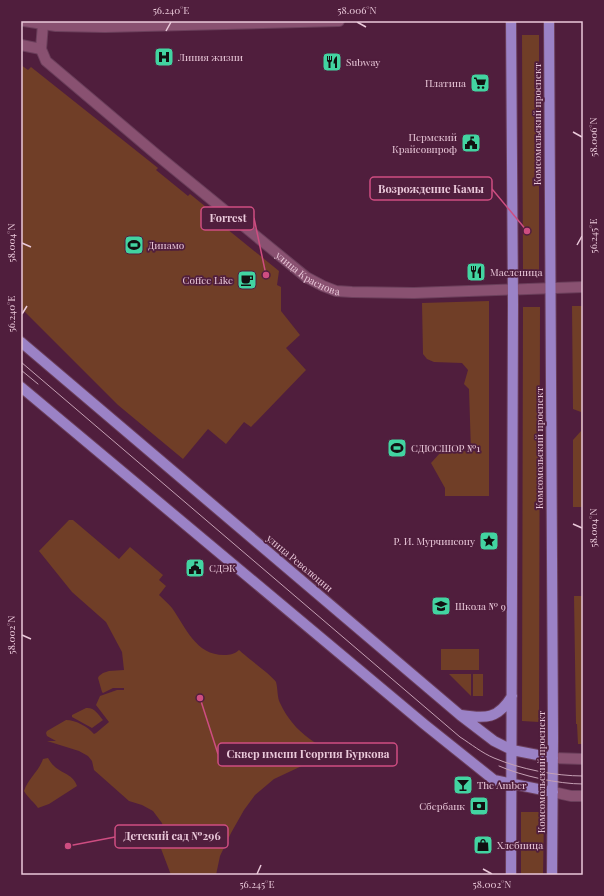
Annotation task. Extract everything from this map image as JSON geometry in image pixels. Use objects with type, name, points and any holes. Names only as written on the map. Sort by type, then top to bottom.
[{"type":"main road","points":[[511,21],[511,875]]},
{"type":"main road","name":"Комсомольский проспект","points":[[549,21],[553,758],[552,875]]},
{"type":"main road","name":"улица Революции","points":[[21,342],[460,715],[494,741],[512,750],[553,758]]},
{"type":"main road","points":[[21,387],[424,724],[494,780],[553,792]]},
{"type":"main road","points":[[460,715],[484,718],[493,715],[506,706],[512,696]]},
{"type":"street","points":[[24,21],[42,24],[105,27],[339,21]]},
{"type":"street","points":[[21,45],[41,50],[42,24]]},
{"type":"street","name":"улица Краснова","points":[[41,50],[46,61],[157,155],[306,277],[323,286],[336,290],[352,292],[414,292],[583,287]]},
{"type":"street","name":"улица Революции","points":[[553,758],[583,759]]},
{"type":"street","points":[[553,792],[571,796],[583,796]]},
{"type":"shaded area","points":[[522,35],[539,35],[539,271],[523,271]]},
{"type":"shaded area","name":"Динамо","points":[[21,65],[28,70],[31,67],[158,168],[156,170],[188,196],[190,194],[206,207],[204,209],[217,218],[216,220],[279,271],[277,285],[281,287],[281,311],[300,335],[286,348],[306,370],[251,427],[244,422],[226,444],[208,429],[183,459],[118,405],[21,308]]},
{"type":"shaded area","points":[[489,301],[489,496],[445,496],[445,488],[431,463],[441,452],[471,451],[469,389],[464,384],[468,370],[462,363],[434,362],[427,359],[423,354],[422,303]]},
{"type":"shaded area","points":[[572,306],[583,306],[583,507],[573,507],[573,440],[581,431],[581,412],[573,409]]},
{"type":"shaded area","points":[[523,307],[540,307],[539,722],[522,721]]},
{"type":"shaded area","points":[[69,520],[73,520],[119,559],[130,547],[163,575],[159,580],[166,586],[159,595],[172,608],[187,632],[199,645],[214,654],[228,655],[239,650],[274,679],[276,682],[280,703],[286,714],[300,731],[319,745],[351,756],[343,766],[306,764],[274,779],[255,795],[244,810],[231,833],[220,856],[216,875],[171,875],[160,846],[165,837],[162,823],[153,811],[142,805],[129,801],[94,770],[92,761],[88,756],[79,751],[47,741],[56,741],[47,736],[47,731],[66,720],[70,720],[85,726],[94,734],[96,733],[109,722],[96,705],[100,696],[117,690],[124,690],[124,688],[113,688],[103,693],[98,678],[103,673],[109,671],[124,670],[122,652],[106,622],[72,592],[39,551]]},
{"type":"shaded area","points":[[574,596],[583,596],[583,744],[578,744],[576,724]]},
{"type":"shaded area","points":[[441,649],[479,649],[479,670],[441,670]]},
{"type":"shaded area","points":[[449,674],[471,674],[471,696]]},
{"type":"shaded area","points":[[473,674],[483,674],[483,696],[473,696]]},
{"type":"shaded area","points":[[86,708],[94,710],[103,720],[92,728],[72,717],[72,715]]},
{"type":"shaded area","points":[[48,758],[56,767],[72,778],[77,786],[49,804],[38,808],[24,791],[43,759]]},
{"type":"shaded area","points":[[521,812],[544,812],[543,875],[521,875]]},
{"type":"tram line","points":[[21,362],[460,737],[490,756],[526,769],[572,776],[583,776]]},
{"type":"tram line","points":[[21,370],[38,384]]},
{"type":"tram line","points":[[499,766],[540,779],[563,783],[583,784]]},
{"type":"place","name":"Линия жизни","points":[[164,57]]},
{"type":"place","name":"Subway","points":[[332,62]]},
{"type":"place","name":"Платина","points":[[480,83]]},
{"type":"place","name":"Пермский Крайсовпроф","points":[[471,143]]},
{"type":"place","name":"Возрождение Камы","points":[[527,231]]},
{"type":"place","name":"Динамо","points":[[134,245]]},
{"type":"place","name":"Масленица","points":[[476,272]]},
{"type":"place","name":"Forrest","points":[[266,275]]},
{"type":"place","name":"Coffee Like","points":[[247,280]]},
{"type":"place","name":"СДЮСШОР №1","points":[[397,448]]},
{"type":"place","name":"Р. И. Мурчинсону","points":[[489,541]]},
{"type":"place","name":"СДЭК","points":[[195,568]]},
{"type":"place","name":"Школа № 9","points":[[441,606]]},
{"type":"place","name":"Сквер имени Георгия Буркова","points":[[200,698]]},
{"type":"place","name":"The Amber","points":[[463,785]]},
{"type":"place","name":"Сбербанк","points":[[479,806]]},
{"type":"place","name":"Хлебница","points":[[483,845]]},
{"type":"place","name":"Детский сад №296","points":[[68,846]]}]
